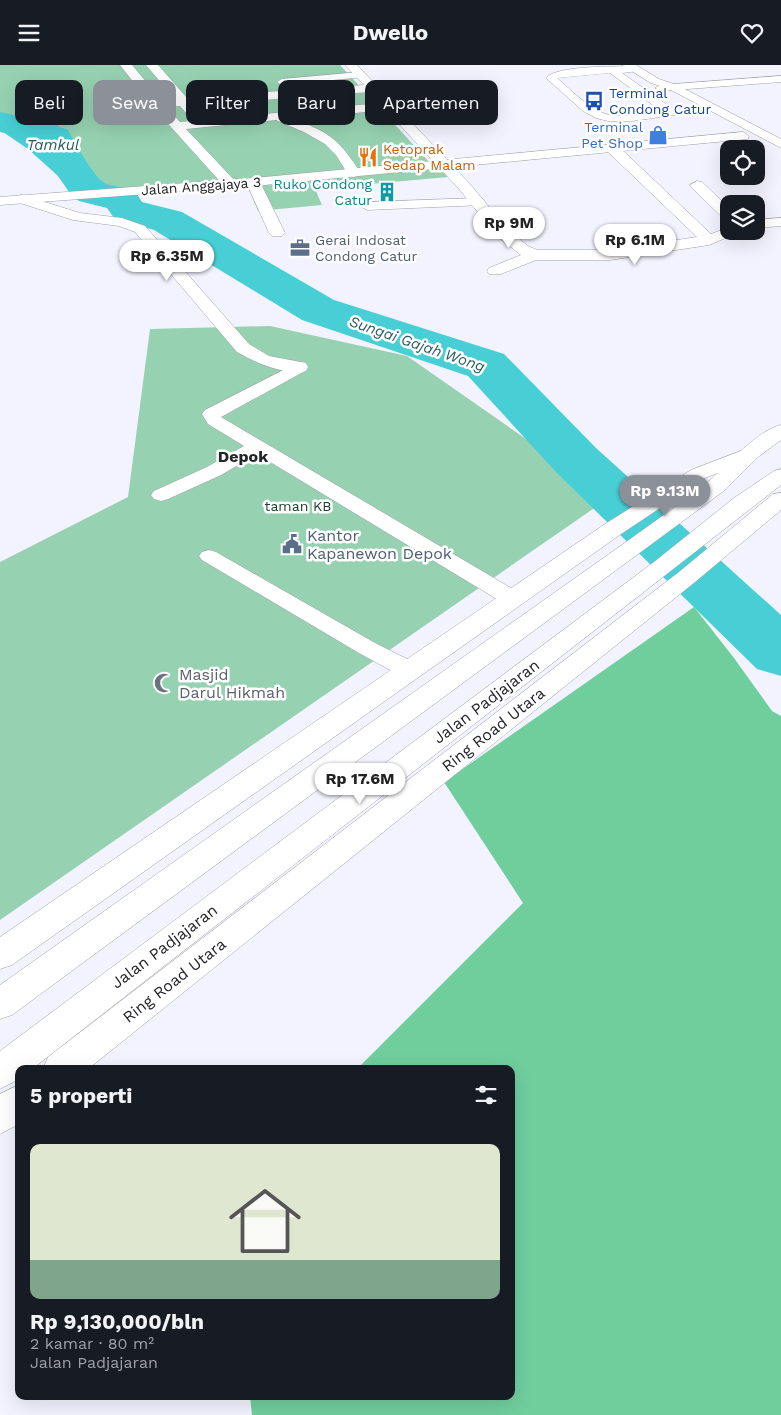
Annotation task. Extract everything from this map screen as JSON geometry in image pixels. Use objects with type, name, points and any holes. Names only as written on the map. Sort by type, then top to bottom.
[{"type":"main road","points":[[126,65],[138,79],[160,77]]},
{"type":"main road","points":[[152,65],[160,77],[186,104]]},
{"type":"main road","points":[[350,65],[365,80]]},
{"type":"main road","points":[[631,67],[663,85],[778,140]]},
{"type":"main road","points":[[663,85],[781,79]]},
{"type":"main road","points":[[663,85],[696,109],[781,159]]},
{"type":"main road","points":[[176,103],[365,89]]},
{"type":"main road","points":[[268,116],[365,108]]},
{"type":"main road","points":[[275,115],[308,129],[331,143],[337,148],[354,173]]},
{"type":"main road","points":[[177,126],[186,125]]},
{"type":"main road","points":[[204,125],[214,139]]},
{"type":"main road","points":[[406,125],[478,202],[504,235],[520,249],[534,255]]},
{"type":"main road","points":[[177,126],[230,184]]},
{"type":"main road","name":"Jalan Anggajaya 3","points":[[0,201],[186,188],[742,136]]},
{"type":"main road","points":[[612,148],[709,240]]},
{"type":"main road","points":[[217,170],[232,166]]},
{"type":"main road","points":[[253,182],[277,233]]},
{"type":"main road","points":[[697,185],[720,207]]},
{"type":"main road","points":[[22,199],[78,217],[122,222],[140,229],[243,348],[263,360],[299,367]]},
{"type":"main road","points":[[765,223],[781,222]]},
{"type":"main road","points":[[495,271],[534,255],[610,255],[709,240],[720,235]]},
{"type":"main road","points":[[0,1004],[634,547],[717,485],[751,453],[781,431]]},
{"type":"main road","points":[[0,955],[613,529],[698,474],[751,453]]},
{"type":"main road","name":"Jalan Padjajaran","points":[[0,1072],[674,572],[742,503],[781,475]]},
{"type":"main road","name":"Ring Road Utara","points":[[66,1065],[674,572],[775,505]]},
{"type":"main road","points":[[0,1116],[15,1105]]},
{"type":"lane","points":[[631,67],[565,73],[551,78],[573,98],[603,117],[620,118],[696,109]]},
{"type":"lane","points":[[612,70],[670,112]]},
{"type":"lane","points":[[304,80],[360,75]]},
{"type":"lane","points":[[367,206],[478,202]]},
{"type":"lane","points":[[299,367],[211,414],[214,420],[513,599]]},
{"type":"lane","points":[[161,495],[214,471],[257,446]]},
{"type":"lane","points":[[209,556],[367,648],[409,669]]},
{"type":"green space","points":[[0,65],[123,65],[136,80],[93,80],[93,125],[174,125],[224,183],[93,193],[0,122]]},
{"type":"green space","points":[[127,65],[340,65],[354,80],[278,80],[278,125],[355,125],[355,81],[365,92],[365,125],[395,125],[431,164],[234,181],[176,118],[176,80],[141,80]]},
{"type":"green space","points":[[440,167],[448,177],[315,189],[322,205],[258,211],[247,185]]},
{"type":"green space","name":"taman KB","points":[[270,326],[407,356],[579,476],[603,502],[0,920],[0,562],[128,497],[150,329]]},
{"type":"green space","points":[[694,607],[772,711],[781,716],[781,1415],[252,1415],[250,1400],[515,1400],[515,1065],[361,1065],[523,903],[444,782]]},
{"type":"water","name":"Tamkul","points":[[0,113],[15,117],[15,125],[50,125],[67,129],[110,202],[86,201],[28,149],[0,130]]},
{"type":"waterway","name":"Sungai Gajah Wong","points":[[0,122],[45,131],[85,187],[93,193],[121,199],[128,210],[168,221],[318,310],[486,365],[576,460],[781,653]]},
{"type":"place","name":"Terminal Condong Catur","points":[[594,101]]},
{"type":"place","name":"Terminal Pet Shop","points":[[658,135]]},
{"type":"place","name":"Ketoprak Sedap Malam","points":[[368,157]]},
{"type":"place","name":"Ruko Condong Catur","points":[[387,192]]},
{"type":"place","name":"Gerai Indosat Condong Catur","points":[[300,248]]},
{"type":"place","name":"Kantor Kapanewon Depok","points":[[292,544]]},
{"type":"place","name":"Masjid Darul Hikmah","points":[[164,683]]},
{"type":"district","name":"Depok","points":[[243,456]]}]
